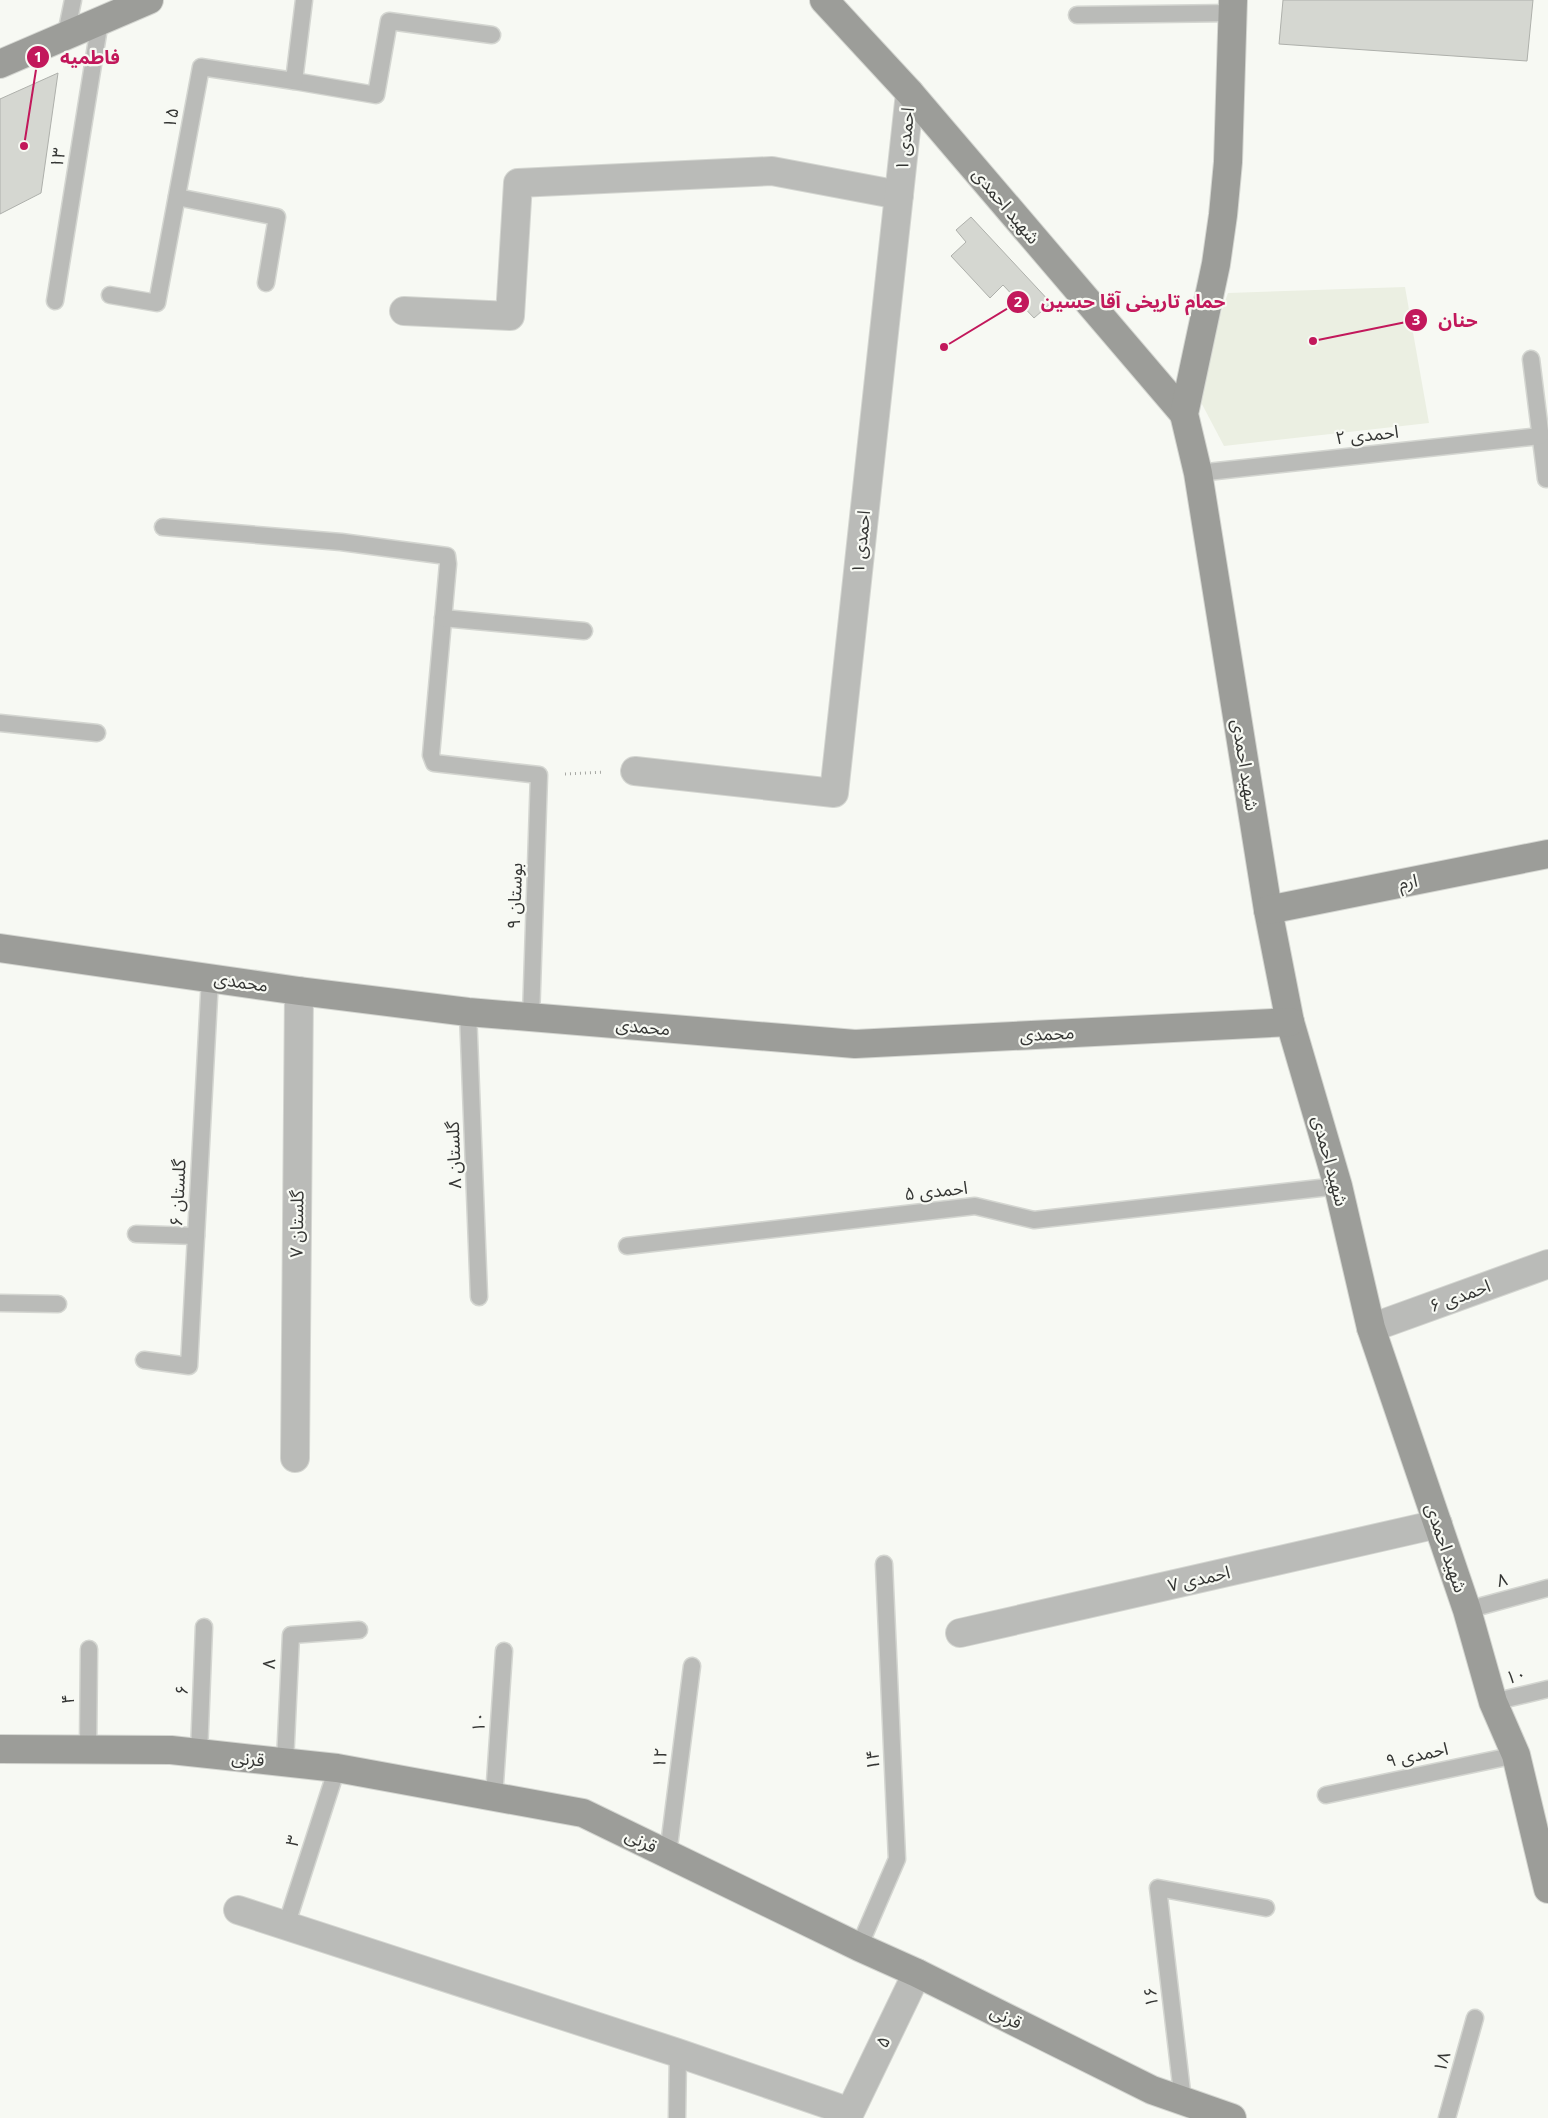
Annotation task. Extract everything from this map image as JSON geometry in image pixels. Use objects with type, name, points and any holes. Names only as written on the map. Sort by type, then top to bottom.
[{"type":"street","points":[[0,64],[66,34],[100,22],[150,0]]},
{"type":"street","name":"شهید احمدی","points":[[824,0],[910,93],[1184,414]]},
{"type":"street","name":"شهید احمدی","points":[[1233,6],[1228,162],[1223,215],[1216,264],[1184,414],[1198,473],[1268,910],[1290,1022],[1338,1186],[1371,1328],[1467,1610],[1493,1702],[1516,1755],[1548,1889]]},
{"type":"street","name":"احمدی ۱","points":[[635,771],[834,792],[910,93]]},
{"type":"street","points":[[404,311],[510,316],[518,183],[772,171],[899,195]]},
{"type":"street","name":"ارم","points":[[1268,910],[1548,854]]},
{"type":"street","name":"محمدی","points":[[0,948],[299,991],[468,1012],[855,1044],[1290,1022]]},
{"type":"street","name":"گلستان ۷","points":[[295,1458],[299,991]]},
{"type":"street","name":"احمدی ۶","points":[[1371,1328],[1548,1264]]},
{"type":"street","name":"احمدی ۷","points":[[960,1633],[1438,1524]]},
{"type":"street","name":"قرنی","points":[[0,1749],[171,1750],[285,1762],[337,1768],[583,1812],[859,1947],[917,1973],[1152,2090],[1232,2118]]},
{"type":"street","points":[[238,1910],[678,2053]]},
{"type":"street","name":"۵","points":[[678,2053],[850,2112],[917,1973]]},
{"type":"lane","points":[[66,34],[72,0]]},
{"type":"lane","points":[[304,0],[294,81],[376,95],[389,21],[492,35]]},
{"type":"lane","points":[[1077,15],[1233,6]]},
{"type":"lane","name":"۱۳","points":[[54,301],[100,22]]},
{"type":"lane","name":"۱۵","points":[[110,295],[157,303],[201,66],[294,81]]},
{"type":"lane","points":[[177,197],[277,217],[266,282]]},
{"type":"lane","points":[[1532,359],[1546,479]]},
{"type":"lane","name":"احمدی ۲","points":[[1198,473],[1540,436]]},
{"type":"lane","points":[[163,528],[341,542],[447,556],[448,564],[431,755],[434,763],[540,775]]},
{"type":"lane","points":[[443,618],[584,631]]},
{"type":"lane","points":[[0,723],[97,733]]},
{"type":"lane","name":"بوستان ۹","points":[[531,1018],[540,775]]},
{"type":"lane","name":"گلستان ۶","points":[[144,1360],[189,1366],[210,978]]},
{"type":"lane","name":"گلستان ۸","points":[[468,1012],[480,1297]]},
{"type":"lane","name":"احمدی ۵","points":[[627,1246],[975,1206],[1034,1220],[1338,1186]]},
{"type":"lane","points":[[136,1234],[196,1236]]},
{"type":"lane","points":[[0,1303],[58,1304]]},
{"type":"lane","name":"۱۴","points":[[859,1947],[897,1860],[884,1564]]},
{"type":"lane","name":"۸","points":[[1467,1610],[1548,1588]]},
{"type":"lane","name":"۶","points":[[199,1753],[204,1627]]},
{"type":"lane","name":"۸","points":[[285,1762],[290,1635],[359,1630]]},
{"type":"lane","name":"۴","points":[[88,1649],[88,1749]]},
{"type":"lane","name":"۱۰","points":[[494,1797],[504,1651]]},
{"type":"lane","name":"۱۲","points":[[668,1854],[692,1666]]},
{"type":"lane","name":"۱۰","points":[[1493,1702],[1548,1689]]},
{"type":"lane","name":"احمدی ۹","points":[[1326,1795],[1516,1755]]},
{"type":"lane","name":"۳","points":[[286,1926],[337,1768]]},
{"type":"lane","name":"۱۶","points":[[1183,2101],[1158,1888],[1266,1908]]},
{"type":"lane","name":"۱۸","points":[[1447,2118],[1475,2018]]},
{"type":"lane","points":[[676,2118],[678,2053]]},
{"type":"path","points":[[540,775],[635,771]]},
{"type":"shaded area","points":[[1405,287],[1429,423],[1224,446],[1194,389],[1228,293]]},
{"type":"building","points":[[1283,0],[1533,0],[1527,61],[1279,44]]},
{"type":"building","points":[[58,73],[41,193],[0,214],[0,99]]},
{"type":"building","points":[[971,217],[1051,303],[1034,318],[1003,285],[990,298],[951,256],[966,242],[956,230]]},
{"type":"place","name":"فاطمیه","points":[[24,146]]},
{"type":"place","name":"حنان","points":[[1313,341]]},
{"type":"place","name":"حمام تاریخی آقا حسین","points":[[944,347]]}]
